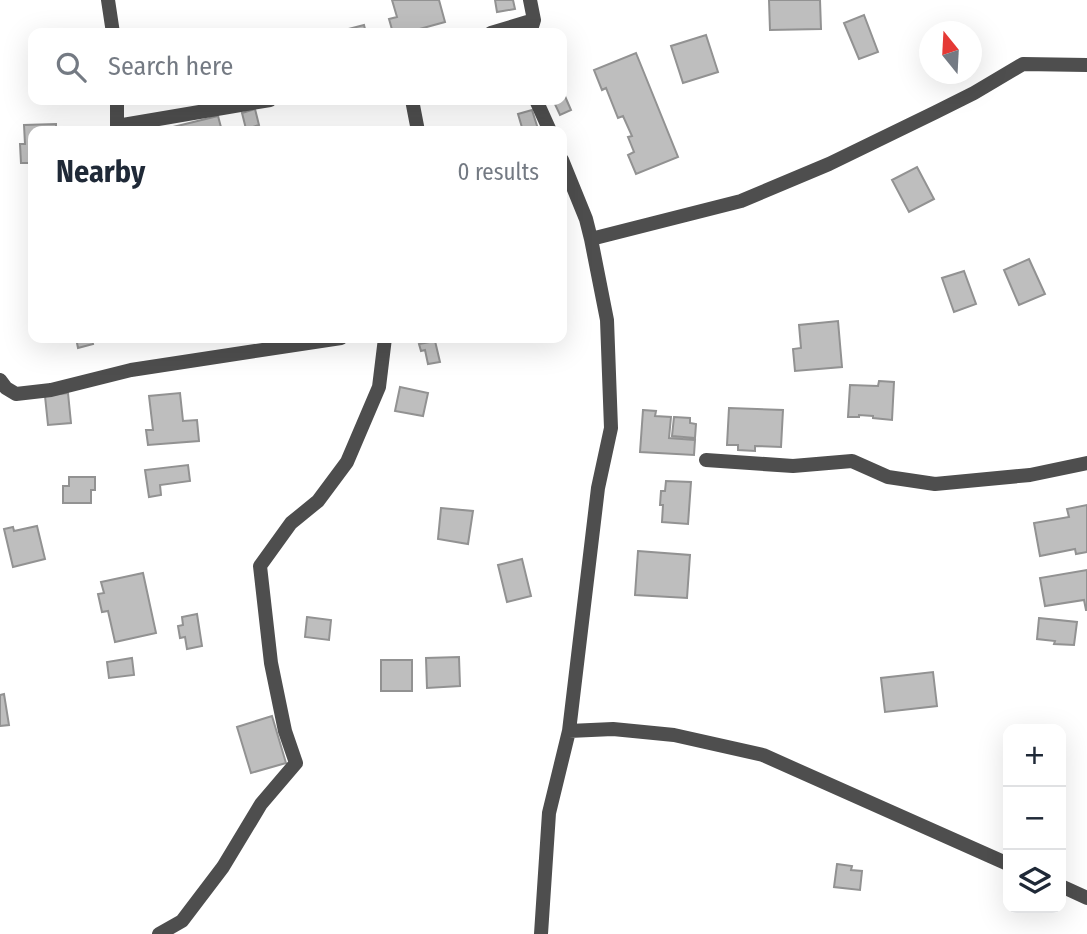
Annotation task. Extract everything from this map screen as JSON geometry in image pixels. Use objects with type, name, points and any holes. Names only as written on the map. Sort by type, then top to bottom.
[{"type":"street","points":[[108,0],[112,28]]},
{"type":"street","points":[[530,0],[532,27]]},
{"type":"street","points":[[591,239],[741,201],[829,164],[975,93],[1023,64],[1087,65]]},
{"type":"street","points":[[117,105],[117,126],[241,105]]},
{"type":"street","points":[[413,105],[417,126]]},
{"type":"street","points":[[538,105],[548,126]]},
{"type":"street","points":[[541,934],[550,813],[569,731],[597,488],[611,428],[607,320],[586,219],[567,188]]},
{"type":"street","points":[[2,386],[16,394],[51,390],[131,370],[308,343]]},
{"type":"street","points":[[159,934],[183,921],[223,867],[261,804],[296,763],[285,731],[271,663],[260,566],[291,523],[318,500],[347,462],[379,387],[384,343]]},
{"type":"street","points":[[706,460],[793,466],[852,461],[888,477],[935,484],[1030,475],[1087,463]]},
{"type":"street","points":[[569,731],[613,729],[674,735],[763,755],[1003,862]]},
{"type":"street","points":[[1066,889],[1087,898]]},
{"type":"building","points":[[392,0],[439,0],[445,22],[423,28],[392,28],[389,19],[397,17]]},
{"type":"building","points":[[495,0],[513,0],[515,9],[497,12]]},
{"type":"building","points":[[769,0],[820,0],[821,29],[770,30]]},
{"type":"building","points":[[864,15],[878,52],[859,59],[844,23]]},
{"type":"building","points":[[706,35],[718,72],[683,83],[671,46]]},
{"type":"building","points":[[636,53],[678,157],[636,174],[628,155],[634,152],[628,137],[632,136],[623,116],[618,118],[606,88],[602,90],[594,70]]},
{"type":"building","points":[[567,101],[571,110],[560,115],[555,105],[567,105]]},
{"type":"building","points":[[255,109],[259,125],[245,126],[242,113]]},
{"type":"building","points":[[532,110],[537,126],[522,126],[518,114]]},
{"type":"building","points":[[218,116],[221,126],[177,126]]},
{"type":"building","points":[[56,124],[28,126],[28,163],[21,163],[20,144],[25,144],[24,125]]},
{"type":"building","points":[[917,167],[934,199],[909,212],[892,180]]},
{"type":"building","points":[[1029,259],[1045,294],[1019,305],[1004,270]]},
{"type":"building","points":[[964,271],[976,304],[954,312],[942,278]]},
{"type":"building","points":[[838,321],[842,367],[795,371],[793,349],[801,348],[799,325]]},
{"type":"building","points":[[77,343],[93,343],[93,344],[78,348]]},
{"type":"building","points":[[435,343],[440,362],[428,364],[425,350],[421,351],[419,344]]},
{"type":"building","points":[[879,381],[894,382],[892,420],[859,415],[848,417],[850,385],[878,386]]},
{"type":"building","points":[[400,387],[428,393],[423,416],[395,411]]},
{"type":"building","points":[[68,393],[71,423],[48,425],[45,396]]},
{"type":"building","points":[[180,393],[183,421],[197,420],[199,441],[148,445],[146,430],[153,430],[149,396]]},
{"type":"building","points":[[729,408],[783,410],[781,447],[755,446],[755,451],[738,450],[738,445],[727,445]]},
{"type":"building","points":[[643,410],[656,411],[655,416],[671,417],[669,438],[695,440],[694,455],[640,452]]},
{"type":"building","points":[[674,417],[690,418],[690,423],[696,424],[695,438],[672,436]]},
{"type":"building","points":[[188,465],[190,481],[160,485],[161,495],[149,497],[145,470]]},
{"type":"building","points":[[69,477],[95,477],[91,503],[63,503],[63,486],[69,486]]},
{"type":"building","points":[[666,481],[691,482],[688,524],[662,522],[661,491],[665,491]]},
{"type":"building","points":[[1087,505],[1087,552],[1076,554],[1075,549],[1040,556],[1034,523],[1069,517],[1067,509]]},
{"type":"building","points":[[441,508],[473,511],[468,544],[438,539]]},
{"type":"building","points":[[37,526],[45,559],[13,567],[4,529],[13,527],[14,531]]},
{"type":"building","points":[[638,551],[690,555],[687,598],[635,595]]},
{"type":"building","points":[[522,559],[531,596],[507,602],[498,565]]},
{"type":"building","points":[[1087,570],[1087,610],[1084,600],[1045,606],[1040,578]]},
{"type":"building","points":[[143,573],[156,633],[115,642],[108,611],[102,612],[98,594],[104,593],[101,582]]},
{"type":"building","points":[[197,614],[202,646],[187,649],[185,637],[180,638],[178,626],[183,625],[182,617]]},
{"type":"building","points":[[307,617],[331,620],[329,640],[305,637]]},
{"type":"building","points":[[1039,618],[1077,622],[1074,645],[1054,644],[1055,641],[1037,639]]},
{"type":"building","points":[[459,657],[460,686],[427,688],[426,658]]},
{"type":"building","points":[[132,658],[134,675],[109,678],[107,662]]},
{"type":"building","points":[[381,660],[412,660],[412,691],[381,691]]},
{"type":"building","points":[[933,672],[937,706],[885,712],[881,678]]},
{"type":"building","points":[[4,694],[9,725],[0,726],[0,695]]},
{"type":"building","points":[[272,716],[286,763],[251,773],[237,727]]},
{"type":"building","points":[[837,864],[852,866],[851,870],[862,871],[860,890],[834,887]]}]
